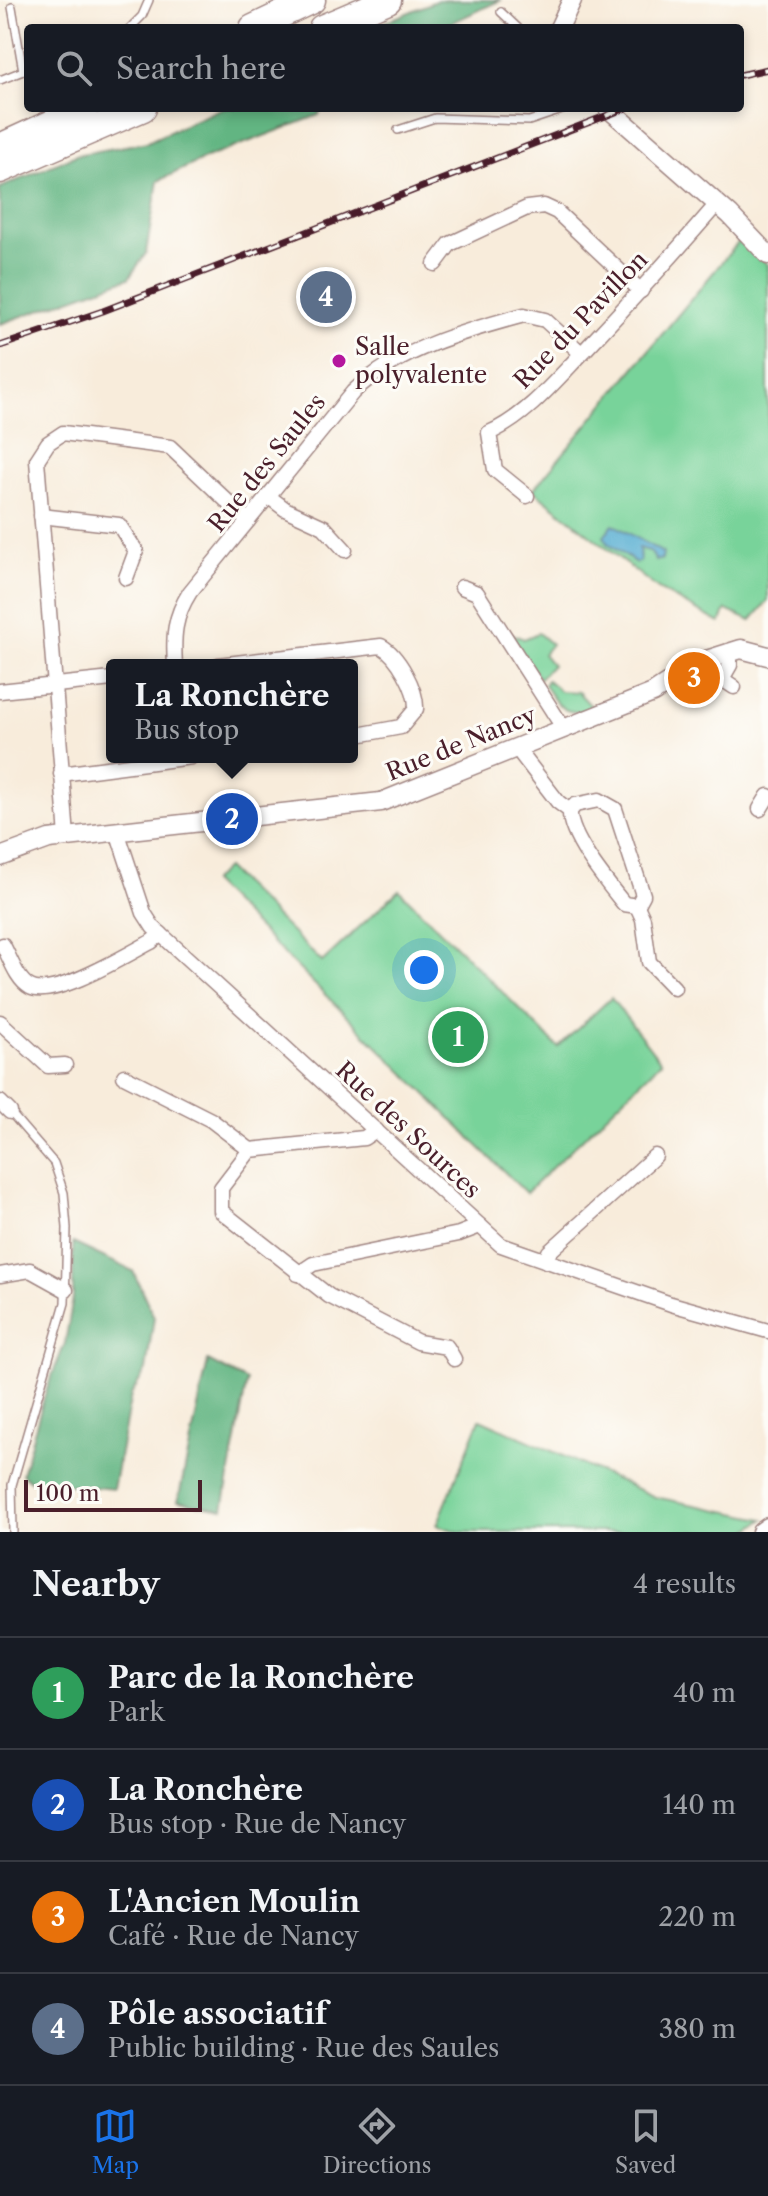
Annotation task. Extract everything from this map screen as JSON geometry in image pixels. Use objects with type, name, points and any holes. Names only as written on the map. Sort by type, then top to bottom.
[{"type":"highway","points":[[261,24],[312,0]]},
{"type":"highway","points":[[331,24],[388,0]]},
{"type":"highway","points":[[0,147],[76,112]]},
{"type":"highway","points":[[0,170],[134,112]]},
{"type":"street","points":[[561,24],[572,0]]},
{"type":"street","points":[[613,112],[717,204],[768,255]]},
{"type":"street","name":"Rue du Pavillon","points":[[527,496],[495,470],[489,433],[513,422],[641,291],[717,204]]},
{"type":"street","points":[[435,264],[450,244],[527,208],[544,206],[557,212],[641,291]]},
{"type":"street","name":"Rue des Saules","points":[[175,659],[174,627],[178,610],[353,392],[373,375],[404,356],[524,315],[545,320],[581,353]]},
{"type":"street","points":[[67,837],[37,460],[48,443],[63,433],[170,447],[248,521]]},
{"type":"street","points":[[268,496],[285,509],[324,527],[345,550]]},
{"type":"street","points":[[41,516],[119,525],[136,551],[126,578]]},
{"type":"street","points":[[462,587],[477,593],[564,729]]},
{"type":"street","points":[[269,659],[381,646],[394,657],[415,696],[416,709],[401,727],[358,735]]},
{"type":"street","points":[[734,687],[722,679],[730,665],[729,651],[749,649],[768,656]]},
{"type":"street","name":"Rue de Nancy","points":[[0,857],[28,845],[67,837],[381,802],[518,750],[653,693],[689,666],[729,651]]},
{"type":"street","points":[[0,691],[106,680]]},
{"type":"street","points":[[518,750],[558,802],[570,811],[574,831],[614,892],[624,904],[637,906]]},
{"type":"street","points":[[61,774],[145,763]]},
{"type":"street","points":[[570,811],[575,805],[599,800],[615,809],[643,895],[637,906]]},
{"type":"street","name":"Rue des Sources","points":[[117,831],[144,913],[161,934],[501,1245],[671,1304],[768,1331]]},
{"type":"street","points":[[637,906],[643,919],[649,962],[674,988]]},
{"type":"street","points":[[3,945],[23,982],[33,989],[45,990],[64,985],[151,942],[161,934]]},
{"type":"street","points":[[0,1022],[48,1066],[65,1065]]},
{"type":"street","points":[[124,1076],[211,1120],[250,1150],[364,1138],[376,1130]]},
{"type":"street","points":[[250,1150],[221,1188],[221,1211],[298,1274],[339,1302],[418,1342],[447,1347],[454,1359]]},
{"type":"street","points":[[546,1261],[549,1252],[655,1156]]},
{"type":"street","points":[[298,1274],[313,1264],[459,1234],[480,1226]]},
{"type":"street","points":[[0,1275],[30,1270],[66,1290]]},
{"type":"street","points":[[761,1532],[768,1527]]},
{"type":"lane","points":[[132,24],[146,2]]},
{"type":"lane","points":[[12,7],[24,65]]},
{"type":"lane","points":[[501,12],[514,24]]},
{"type":"lane","points":[[1,78],[24,70]]},
{"type":"lane","points":[[398,130],[435,118],[529,121],[556,112]]},
{"type":"lane","points":[[5,1107],[50,1156],[60,1175],[67,1228],[66,1290],[56,1343],[12,1485],[13,1532]]},
{"type":"green space","points":[[438,0],[501,0],[449,24],[381,24]]},
{"type":"green space","points":[[213,112],[320,112],[319,115],[206,158],[158,181],[146,253],[129,278],[0,324],[0,188],[76,155],[147,142]]},
{"type":"green space","points":[[741,239],[768,265],[768,601],[751,621],[726,610],[720,623],[658,589],[533,490]]},
{"type":"green space","points":[[509,633],[524,639],[538,633],[551,644],[543,654],[552,665],[539,679]]},
{"type":"green space","points":[[547,680],[560,691],[578,692],[593,708],[576,712],[564,709],[544,685]]},
{"type":"green space","points":[[226,868],[322,962],[399,890],[558,1047],[611,998],[661,1062],[526,1193],[211,882]]},
{"type":"green space","points":[[73,1243],[133,1271],[154,1317],[146,1370],[131,1395],[113,1489],[30,1481],[22,1474],[46,1391],[65,1343],[73,1298]]},
{"type":"green space","points":[[208,1361],[247,1381],[223,1509],[178,1501]]},
{"type":"green space","points":[[480,1419],[655,1497],[764,1519],[746,1532],[460,1532],[437,1525]]},
{"type":"water","points":[[613,524],[663,553],[662,559],[656,561],[650,551],[639,548],[640,561],[636,563],[607,543],[604,536]]},
{"type":"railway","points":[[744,74],[768,69]]},
{"type":"railway","points":[[0,346],[103,311],[616,112]]},
{"type":"place","name":"Pôle associatif","points":[[326,297]]},
{"type":"place","name":"Salle polyvalente","points":[[339,361]]},
{"type":"place","name":"L'Ancien Moulin","points":[[694,678]]},
{"type":"place","name":"La Ronchère","points":[[232,819]]},
{"type":"place","name":"Parc de la Ronchère","points":[[458,1037]]}]
